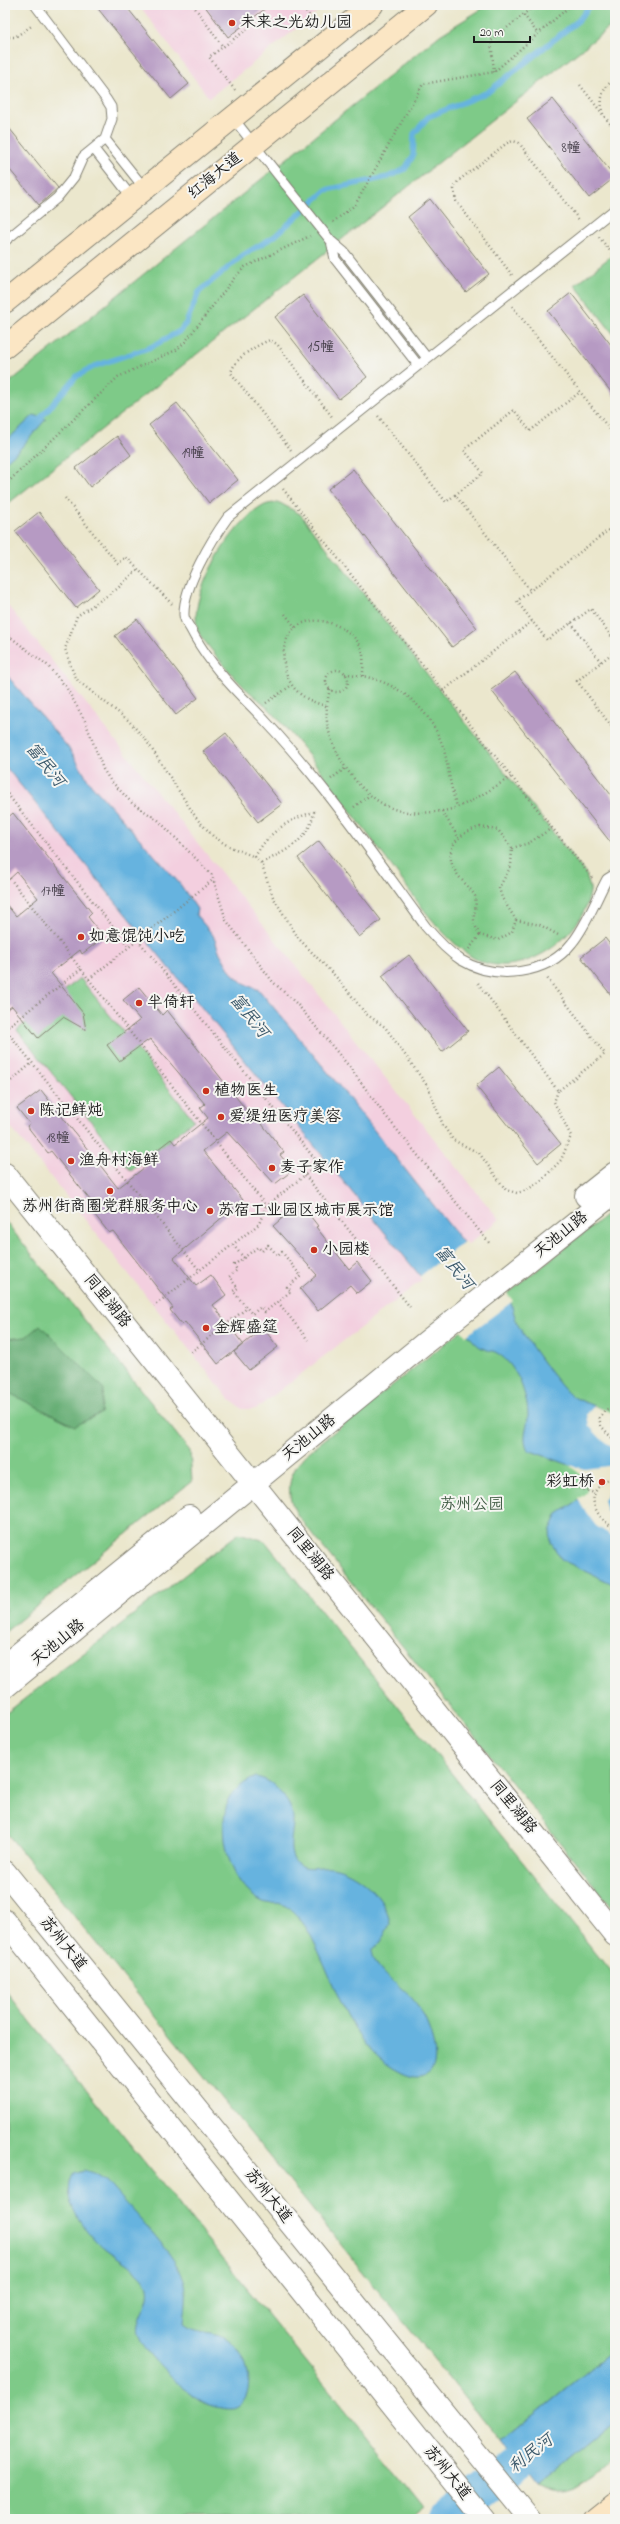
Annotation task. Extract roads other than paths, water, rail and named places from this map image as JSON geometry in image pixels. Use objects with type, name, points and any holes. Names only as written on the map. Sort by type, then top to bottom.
[{"type":"main road","points":[[5,302],[372,5]]},
{"type":"main road","name":"红海大道","points":[[5,348],[426,5]]},
{"type":"main road","points":[[595,2519],[615,2503]]},
{"type":"street","name":"天池山路","points":[[5,1687],[249,1478],[530,1250],[615,1173]]},
{"type":"street","name":"同里湖路","points":[[5,1174],[615,1935]]},
{"type":"street","name":"天池山路","points":[[530,1250],[615,1192]]},
{"type":"street","name":"天池山路","points":[[5,1665],[249,1478]]},
{"type":"street","name":"苏州大道","points":[[5,1872],[530,2519]]},
{"type":"street","name":"苏州大道","points":[[5,1921],[484,2519]]},
{"type":"lane","points":[[5,240],[57,198],[74,177],[83,157],[106,139],[112,119],[111,107],[35,5]]},
{"type":"lane","points":[[240,112],[254,145],[330,241],[344,252],[426,358]]},
{"type":"lane","points":[[106,139],[139,194]]},
{"type":"lane","points":[[94,149],[139,194]]},
{"type":"lane","points":[[615,209],[275,478],[228,517],[214,537],[190,584],[184,616],[200,647],[224,678],[281,736],[322,785],[436,940],[462,961],[497,971],[514,972],[539,967],[558,957],[572,943],[607,879],[615,874]]},
{"type":"lane","points":[[330,241],[335,259],[418,365]]},
{"type":"water","points":[[34,415],[46,419],[20,449],[5,462],[5,442]]},
{"type":"water","name":"富民河","points":[[5,673],[71,751],[89,782],[180,884],[197,909],[196,915],[213,935],[220,953],[231,972],[244,984],[259,990],[336,1082],[511,1303],[519,1327],[557,1381],[569,1394],[606,1411],[615,1418],[615,1585],[562,1560],[551,1543],[550,1531],[558,1514],[588,1494],[590,1486],[578,1468],[528,1450],[525,1441],[525,1432],[528,1419],[527,1406],[523,1388],[510,1364],[495,1352],[480,1347],[469,1336],[5,766]]},
{"type":"water","points":[[256,1777],[266,1780],[272,1784],[284,1797],[290,1807],[293,1818],[291,1850],[294,1860],[302,1866],[312,1868],[332,1867],[351,1874],[369,1887],[383,1905],[388,1914],[390,1924],[380,1943],[372,1950],[374,1958],[383,1972],[410,1996],[420,2009],[425,2019],[430,2031],[435,2055],[433,2066],[428,2073],[419,2077],[409,2076],[393,2068],[377,2056],[363,2041],[352,2023],[342,2005],[316,1947],[302,1922],[285,1906],[279,1903],[265,1903],[253,1896],[238,1878],[226,1846],[224,1823],[226,1807],[236,1789]]},
{"type":"water","points":[[84,2170],[96,2174],[107,2181],[149,2228],[178,2267],[186,2289],[184,2324],[199,2331],[226,2338],[238,2349],[246,2364],[249,2381],[246,2397],[238,2407],[234,2409],[219,2408],[209,2405],[199,2399],[167,2374],[148,2353],[138,2334],[138,2326],[148,2296],[148,2289],[145,2281],[138,2273],[97,2242],[85,2228],[74,2210],[69,2191],[70,2182],[74,2173]]},
{"type":"water","points":[[615,2349],[615,2423],[536,2487],[501,2442]]},
{"type":"waterway","points":[[36,423],[77,376],[95,366],[151,347],[180,331],[186,323],[199,292],[243,255],[275,236],[326,190],[388,177],[405,169],[413,156],[414,134],[428,117],[488,92],[579,20],[590,5]]},
{"type":"waterway","name":"利民河","points":[[447,2519],[615,2389]]},
{"type":"place","name":"未来之光幼儿园","points":[[232,23]]},
{"type":"place","name":"如意馄饨小吃","points":[[81,937]]},
{"type":"place","name":"半倚轩","points":[[139,1003]]},
{"type":"place","name":"植物医生","points":[[206,1091]]},
{"type":"place","name":"陈记鲜炖","points":[[31,1111]]},
{"type":"place","name":"爱缇纽医疗美容","points":[[221,1117]]},
{"type":"place","name":"渔舟村海鲜","points":[[71,1161]]},
{"type":"place","name":"麦子家作","points":[[272,1168]]},
{"type":"place","name":"苏州街商圈党群服务中心","points":[[110,1191]]},
{"type":"place","name":"苏宿工业园区城市展示馆","points":[[210,1211]]},
{"type":"place","name":"小园楼","points":[[314,1250]]},
{"type":"place","name":"金辉盛筵","points":[[206,1328]]},
{"type":"place","name":"彩虹桥","points":[[602,1482]]},
{"type":"park label","name":"苏州公园","points":[[472,1505]]}]
